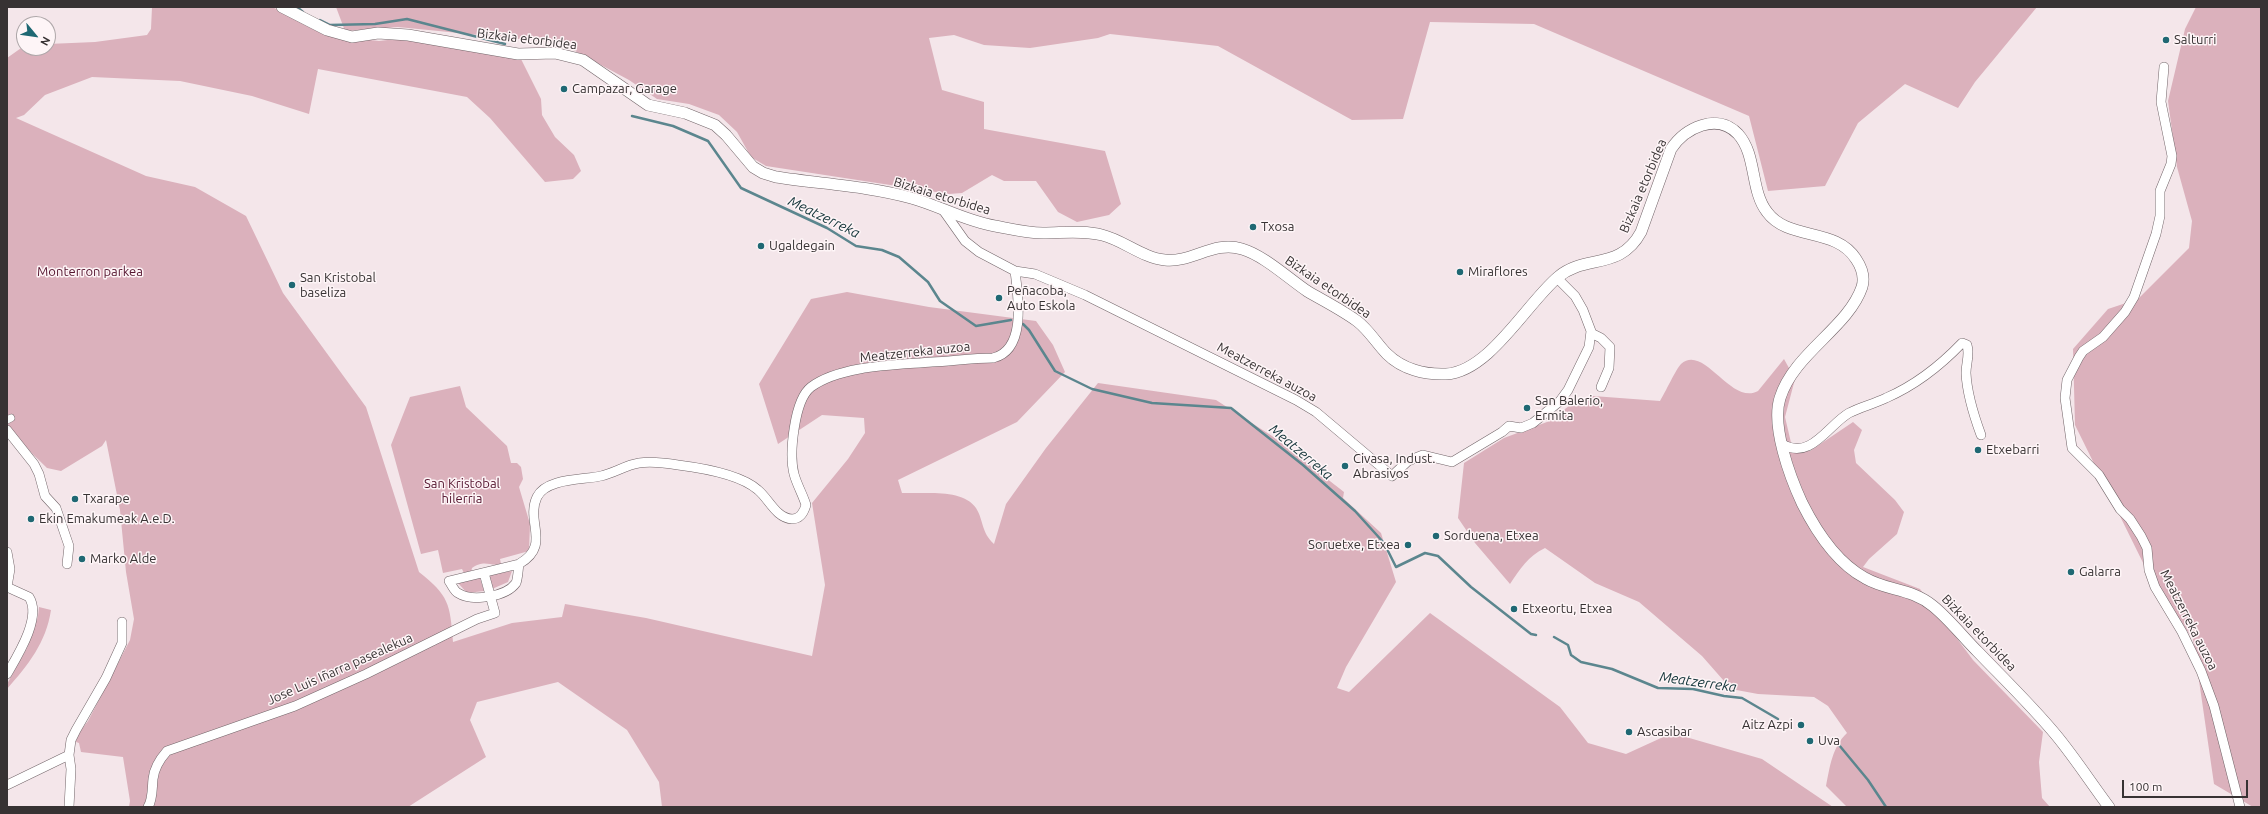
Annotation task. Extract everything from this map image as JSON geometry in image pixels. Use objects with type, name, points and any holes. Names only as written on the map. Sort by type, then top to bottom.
[{"type":"street","name":"Bizkaia etorbidea","points":[[282,7],[327,30],[352,37],[378,33],[408,35],[518,54],[555,53],[569,56],[594,66],[648,105],[662,110],[685,113],[715,125],[726,135],[753,167],[763,173],[776,177],[892,193],[943,210],[970,221],[1025,231],[1040,233],[1083,232],[1102,234],[1164,260],[1182,258],[1217,247],[1241,248],[1252,253],[1309,292],[1360,323],[1387,354],[1399,363],[1414,370],[1431,374],[1448,374],[1474,364],[1514,326],[1557,278],[1565,272],[1627,251],[1635,243],[1647,218],[1672,149],[1678,139],[1698,125],[1714,123],[1731,128],[1740,136],[1745,146],[1755,186],[1768,215],[1782,226],[1832,239],[1845,247],[1855,256],[1863,276],[1860,290],[1846,314],[1797,367],[1779,400],[1778,419],[1785,458],[1802,503],[1830,548],[1865,578],[1908,591],[1935,607],[2057,737],[2108,807]]},
{"type":"street","name":"Meatzerreka auzoa","points":[[2164,68],[2161,102],[2172,156],[2172,164],[2160,191],[2160,216],[2156,234],[2132,302],[2103,338],[2083,351],[2067,380],[2065,398],[2072,448],[2099,475],[2120,509],[2130,519],[2141,536],[2147,548],[2149,570],[2155,587],[2182,632],[2201,671],[2214,706],[2240,807]]},
{"type":"street","name":"Meatzerreka auzoa","points":[[943,210],[970,246],[1015,271],[1035,274],[1070,288],[1290,397],[1316,412],[1392,476],[1408,461],[1423,455],[1452,462],[1502,432],[1509,426],[1520,428],[1533,423],[1560,401],[1568,390],[1589,347],[1591,333]]},
{"type":"street","name":"Meatzerreka auzoa","points":[[519,564],[529,558],[536,544],[535,504],[540,492],[555,483],[601,476],[638,463],[678,465],[742,479],[759,490],[778,513],[786,517],[797,518],[802,515],[806,505],[794,474],[793,439],[799,409],[804,396],[810,388],[830,378],[872,368],[993,358],[1003,354],[1012,342],[1017,321],[1019,302],[1015,271]]},
{"type":"street","points":[[1557,278],[1575,296],[1583,310],[1591,333],[1601,338],[1610,348],[1609,368],[1601,387]]},
{"type":"street","points":[[1782,444],[1798,448],[1812,444],[1848,414],[1893,395],[1926,376],[1962,343],[1967,345],[1969,350],[1966,368],[1968,385],[1981,435]]},
{"type":"street","points":[[7,430],[34,464],[45,496],[56,508],[69,546],[67,564]]},
{"type":"street","points":[[7,552],[10,569],[7,587],[22,592],[32,601],[34,616],[19,652],[7,674]]},
{"type":"street","points":[[519,564],[516,582],[509,589],[491,598],[482,596],[467,597],[456,592],[449,581],[484,573],[519,564]]},
{"type":"street","points":[[484,573],[491,598]]},
{"type":"street","name":"Jose Luis Iñarra pasealekua","points":[[148,807],[152,794],[154,771],[167,751],[295,706],[366,674],[477,619],[495,614],[491,598]]},
{"type":"street","points":[[69,807],[71,769],[69,755],[71,740],[106,678],[122,643],[122,622]]},
{"type":"street","points":[[7,785],[69,755]]},
{"type":"green space","name":"Monterron parkea","points":[[152,7],[272,7],[337,36],[379,41],[405,38],[450,48],[521,59],[541,99],[542,115],[555,137],[574,155],[581,171],[573,179],[545,182],[490,118],[467,97],[318,69],[309,114],[252,96],[180,81],[92,77],[45,95],[24,115],[16,118],[146,176],[195,187],[246,216],[283,293],[366,407],[419,572],[442,594],[449,609],[453,642],[512,623],[562,617],[565,604],[646,618],[812,656],[825,585],[812,503],[848,459],[865,433],[864,418],[822,415],[778,444],[759,384],[811,299],[847,292],[929,307],[1036,321],[1053,345],[1065,372],[1017,422],[898,480],[902,493],[942,493],[962,497],[970,502],[979,513],[985,531],[994,544],[1006,504],[1046,448],[1098,383],[1216,400],[1272,436],[1344,492],[1343,498],[1381,533],[1396,582],[1346,667],[1337,688],[1349,692],[1430,613],[1560,707],[1588,743],[1626,754],[1672,733],[1762,759],[1833,807],[662,807],[659,782],[627,730],[558,682],[477,702],[470,720],[486,757],[408,807],[129,807],[130,801],[123,757],[81,752],[79,743],[76,742],[77,735],[88,721],[130,640],[134,619],[126,572],[120,510],[106,440],[102,446],[61,471],[47,468],[7,429],[7,58],[16,52],[16,56],[56,56],[56,44],[95,42],[147,35],[151,29]]},
{"type":"green space","points":[[336,7],[2037,7],[1975,82],[1958,108],[1905,84],[1858,123],[1825,186],[1768,191],[1749,116],[1534,24],[1430,22],[1403,119],[1352,120],[1218,46],[1110,34],[1098,38],[1030,48],[984,45],[954,35],[929,38],[942,90],[984,102],[984,129],[1105,151],[1121,204],[1109,215],[1077,222],[1058,212],[1036,181],[1004,181],[992,175],[962,193],[949,194],[766,166],[751,157],[737,132],[719,115],[689,104],[657,99],[629,80],[560,43],[398,27],[345,31]]},
{"type":"green space","points":[[2196,7],[2261,7],[2261,807],[2253,807],[2214,784],[2193,639],[2153,583],[2075,425],[2073,349],[2108,309],[2138,299],[2189,248],[2192,221],[2177,167],[2168,101],[2185,29]]},
{"type":"green space","points":[[1784,359],[1795,379],[1785,417],[1792,447],[1810,451],[1853,422],[1862,430],[1854,450],[1856,463],[1895,500],[1904,512],[1897,534],[1869,559],[1863,567],[1920,589],[1973,660],[2043,732],[2039,762],[2042,798],[2050,807],[1847,807],[1826,786],[1830,765],[1835,751],[1847,733],[1828,706],[1814,697],[1758,694],[1731,689],[1702,656],[1639,602],[1595,583],[1545,548],[1529,559],[1510,584],[1475,543],[1458,518],[1464,463],[1504,438],[1547,422],[1576,401],[1593,396],[1660,401],[1681,364],[1690,360],[1699,361],[1738,390],[1748,393],[1758,391]]},
{"type":"green space","name":"San Kristobal hilerria","points":[[460,386],[466,407],[507,446],[511,463],[517,463],[521,467],[523,479],[519,487],[530,524],[529,551],[500,559],[501,564],[477,565],[472,568],[471,572],[464,573],[462,569],[443,573],[438,550],[421,554],[391,445],[410,397]]},
{"type":"green space","points":[[512,571],[508,582],[492,589],[489,575]]},
{"type":"green space","points":[[480,578],[484,591],[467,593],[458,583]]},
{"type":"green space","points":[[39,607],[51,610],[45,633],[29,662],[7,689],[7,684],[27,648],[38,616]]},
{"type":"waterway","name":"Meatzerreka","points":[[297,7],[303,12]]},
{"type":"waterway","name":"Meatzerreka","points":[[320,20],[330,25],[375,24],[407,19],[505,44]]},
{"type":"waterway","name":"Meatzerreka","points":[[632,116],[673,126],[708,141],[741,188],[827,228],[856,246],[882,250],[899,257],[928,282],[940,301],[976,326],[1011,320]]},
{"type":"waterway","name":"Meatzerreka","points":[[1023,324],[1029,330],[1055,371],[1092,389],[1152,403],[1231,408],[1303,465],[1355,511],[1384,543],[1396,567],[1425,553],[1438,556],[1471,587],[1531,634],[1536,635]]},
{"type":"waterway","name":"Meatzerreka","points":[[1554,637],[1568,645],[1571,655],[1581,662],[1612,669],[1658,688],[1693,689],[1724,696],[1742,698],[1778,719]]},
{"type":"waterway","name":"Meatzerreka","points":[[1833,742],[1839,745],[1868,780],[1886,807]]},
{"type":"place","name":"Salturri","points":[[2166,40]]},
{"type":"place","name":"Campazar, Garage","points":[[564,89]]},
{"type":"place","name":"Txosa","points":[[1253,227]]},
{"type":"place","name":"Ugaldegain","points":[[761,246]]},
{"type":"place","name":"Miraflores","points":[[1460,272]]},
{"type":"place","name":"San Kristobal baseliza","points":[[292,285]]},
{"type":"place","name":"Peñacoba, Auto Eskola","points":[[999,298]]},
{"type":"place","name":"San Balerio, Ermita","points":[[1527,408]]},
{"type":"place","name":"Etxebarri","points":[[1978,450]]},
{"type":"place","name":"Civasa, Indust. Abrasivos","points":[[1345,466]]},
{"type":"place","name":"Txarape","points":[[75,499]]},
{"type":"place","name":"Ekin Emakumeak A.e.D.","points":[[31,519]]},
{"type":"place","name":"Sorduena, Etxea","points":[[1436,536]]},
{"type":"place","name":"Soruetxe, Etxea","points":[[1408,545]]},
{"type":"place","name":"Marko Alde","points":[[82,559]]},
{"type":"place","name":"Galarra","points":[[2071,572]]},
{"type":"place","name":"Etxeortu, Etxea","points":[[1514,609]]},
{"type":"place","name":"Aitz Azpi","points":[[1801,725]]},
{"type":"place","name":"Ascasibar","points":[[1629,732]]},
{"type":"place","name":"Uva","points":[[1810,741]]}]
